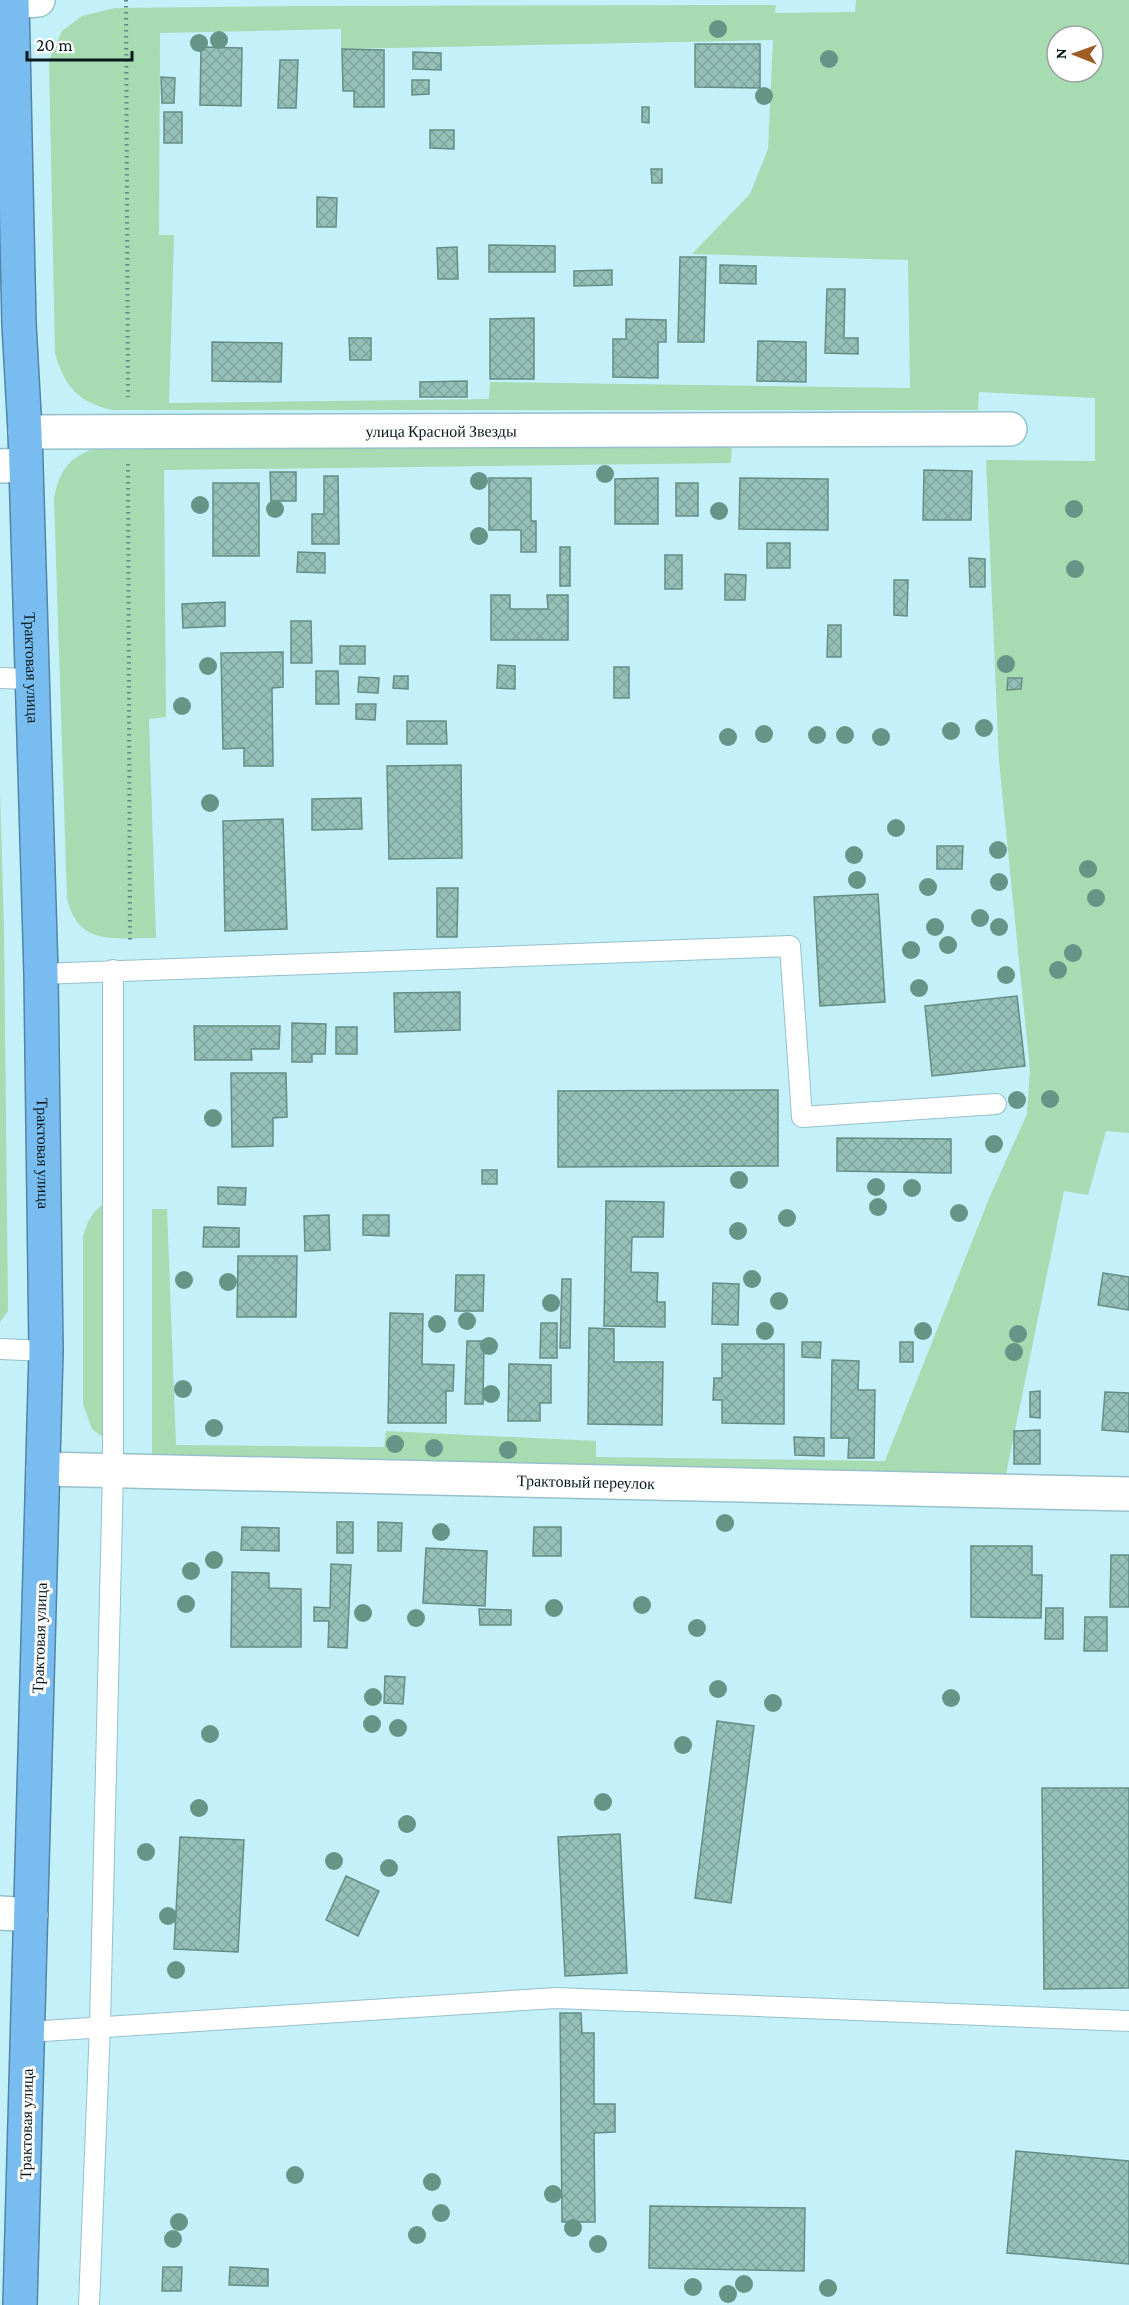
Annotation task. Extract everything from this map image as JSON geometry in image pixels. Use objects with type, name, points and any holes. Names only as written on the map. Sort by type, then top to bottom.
[{"type":"highway","name":"Трактовая улица","points":[[20,1],[19,324],[25,432],[12,465],[32,679],[41,974],[46,1351],[43,1469],[15,1914],[28,2032],[20,2305]]},
{"type":"street","name":"улица Красной Звезды","points":[[25,432],[1010,429]]},
{"type":"street","name":"Трактовый переулок","points":[[43,1469],[1129,1494]]},
{"type":"lane","points":[[0,678],[32,679]]},
{"type":"lane","points":[[41,974],[790,946],[802,1117],[996,1104]]},
{"type":"lane","points":[[89,2305],[100,2026],[113,1470],[113,970]]},
{"type":"lane","points":[[0,1349],[46,1351]]},
{"type":"lane","points":[[28,2032],[556,1998],[1129,2021]]},
{"type":"green space","points":[[856,0],[1129,0],[1129,1133],[1106,1131],[1088,1195],[1064,1191],[1005,1479],[152,1460],[152,1209],[167,1209],[176,1445],[384,1447],[386,1431],[596,1441],[596,1457],[885,1461],[990,1196],[1027,1114],[1030,1070],[999,761],[986,460],[1095,461],[1095,398],[979,392],[978,410],[112,410],[90,402],[74,391],[63,375],[55,353],[49,60],[62,31],[82,16],[115,8],[297,6],[776,5],[775,13],[855,12]],"holes":[[[341,29],[341,49],[773,40],[768,149],[750,194],[692,254],[908,260],[910,388],[490,382],[489,399],[169,403],[174,235],[159,235],[160,33]]]},
{"type":"green space","points":[[732,440],[731,463],[164,470],[166,717],[149,719],[156,938],[101,936],[89,932],[80,925],[72,914],[67,898],[54,498],[65,468],[76,458],[91,450]]},
{"type":"green space","points":[[0,789],[4,930],[8,1311],[0,1322]]},
{"type":"green space","points":[[109,1201],[108,1441],[92,1429],[83,1404],[83,1237],[92,1216]]},
{"type":"building","points":[[695,44],[760,44],[760,88],[695,87]]},
{"type":"building","points":[[201,47],[242,48],[241,106],[200,105]]},
{"type":"building","points":[[342,49],[384,50],[384,107],[354,107],[354,91],[343,91]]},
{"type":"building","points":[[413,52],[441,53],[441,70],[413,69]]},
{"type":"building","points":[[280,60],[298,60],[296,108],[278,108]]},
{"type":"building","points":[[161,77],[175,78],[174,103],[162,103]]},
{"type":"building","points":[[412,80],[429,80],[429,94],[412,95]]},
{"type":"building","points":[[642,107],[649,107],[649,123],[642,122]]},
{"type":"building","points":[[164,112],[182,112],[182,143],[164,143]]},
{"type":"building","points":[[430,130],[454,130],[454,149],[430,148]]},
{"type":"building","points":[[651,169],[662,169],[662,183],[652,183]]},
{"type":"building","points":[[317,197],[337,198],[336,227],[317,227]]},
{"type":"building","points":[[489,245],[555,246],[555,272],[489,272]]},
{"type":"building","points":[[457,247],[458,279],[438,279],[437,248]]},
{"type":"building","points":[[680,257],[706,257],[704,342],[678,342]]},
{"type":"building","points":[[720,265],[756,266],[756,284],[720,283]]},
{"type":"building","points":[[612,270],[612,285],[574,286],[574,271]]},
{"type":"building","points":[[827,289],[845,289],[844,338],[858,338],[858,354],[825,353]]},
{"type":"building","points":[[534,318],[534,379],[490,379],[490,319]]},
{"type":"building","points":[[626,319],[666,320],[666,342],[658,342],[658,378],[613,377],[613,339],[626,339]]},
{"type":"building","points":[[349,338],[371,338],[371,360],[350,360]]},
{"type":"building","points":[[758,341],[806,342],[806,382],[757,381]]},
{"type":"building","points":[[212,342],[282,343],[281,382],[212,381]]},
{"type":"building","points":[[467,381],[467,397],[420,397],[420,382]]},
{"type":"building","points":[[924,470],[972,471],[971,520],[923,520]]},
{"type":"building","points":[[270,472],[296,472],[296,501],[271,501]]},
{"type":"building","points":[[324,476],[338,476],[339,544],[312,544],[312,514],[324,514]]},
{"type":"building","points":[[489,478],[531,478],[531,521],[536,521],[536,552],[521,552],[521,530],[489,530]]},
{"type":"building","points":[[658,478],[658,524],[615,524],[615,479]]},
{"type":"building","points":[[740,478],[828,479],[828,530],[739,529]]},
{"type":"building","points":[[213,483],[259,483],[259,556],[213,556]]},
{"type":"building","points":[[676,483],[698,483],[698,516],[676,516]]},
{"type":"building","points":[[767,543],[790,543],[790,568],[767,568]]},
{"type":"building","points":[[560,547],[570,547],[570,586],[560,586]]},
{"type":"building","points":[[298,552],[325,553],[325,573],[297,572]]},
{"type":"building","points":[[665,555],[682,555],[682,589],[665,589]]},
{"type":"building","points":[[969,558],[985,559],[985,587],[970,587]]},
{"type":"building","points":[[725,574],[746,575],[745,600],[725,600]]},
{"type":"building","points":[[894,580],[908,580],[907,616],[894,615]]},
{"type":"building","points":[[491,595],[510,595],[510,609],[548,609],[547,595],[568,595],[568,640],[491,640]]},
{"type":"building","points":[[225,602],[225,626],[183,628],[182,604]]},
{"type":"building","points":[[291,621],[311,621],[312,663],[291,663]]},
{"type":"building","points":[[828,625],[841,625],[841,657],[827,657]]},
{"type":"building","points":[[340,646],[365,646],[365,664],[340,664]]},
{"type":"building","points":[[283,652],[283,687],[272,688],[273,766],[244,766],[244,748],[223,749],[221,653]]},
{"type":"building","points":[[498,665],[515,666],[515,689],[497,688]]},
{"type":"building","points":[[614,667],[629,667],[629,698],[614,698]]},
{"type":"building","points":[[316,671],[338,671],[339,704],[316,704]]},
{"type":"building","points":[[394,676],[408,676],[408,689],[393,688]]},
{"type":"building","points":[[359,677],[379,678],[378,693],[358,692]]},
{"type":"building","points":[[1008,678],[1022,678],[1021,689],[1007,690]]},
{"type":"building","points":[[356,704],[376,704],[375,720],[356,719]]},
{"type":"building","points":[[407,721],[446,721],[447,744],[407,744]]},
{"type":"building","points":[[461,765],[462,858],[389,859],[387,766]]},
{"type":"building","points":[[361,798],[362,829],[312,830],[312,799]]},
{"type":"building","points":[[283,819],[287,929],[225,931],[223,821]]},
{"type":"building","points":[[937,846],[963,846],[962,869],[937,869]]},
{"type":"building","points":[[437,888],[458,888],[457,937],[437,937]]},
{"type":"building","points":[[878,894],[885,1002],[820,1006],[814,897]]},
{"type":"building","points":[[460,992],[460,1030],[395,1032],[394,993]]},
{"type":"building","points":[[1017,996],[1025,1066],[932,1076],[925,1006]]},
{"type":"building","points":[[292,1023],[326,1024],[325,1054],[312,1054],[312,1062],[292,1062]]},
{"type":"building","points":[[194,1026],[280,1026],[279,1049],[251,1049],[252,1060],[195,1060]]},
{"type":"building","points":[[336,1027],[357,1027],[357,1054],[336,1054]]},
{"type":"building","points":[[231,1073],[286,1073],[287,1117],[273,1118],[273,1146],[232,1147]]},
{"type":"building","points":[[778,1090],[778,1166],[558,1167],[558,1091]]},
{"type":"building","points":[[837,1138],[951,1139],[951,1173],[837,1171]]},
{"type":"building","points":[[482,1170],[497,1170],[497,1184],[482,1184]]},
{"type":"building","points":[[218,1187],[246,1188],[245,1205],[218,1204]]},
{"type":"building","points":[[606,1201],[664,1202],[663,1237],[632,1237],[631,1272],[658,1273],[657,1302],[665,1302],[665,1327],[604,1326]]},
{"type":"building","points":[[329,1215],[330,1250],[305,1251],[304,1216]]},
{"type":"building","points":[[363,1215],[389,1215],[389,1236],[363,1235]]},
{"type":"building","points":[[204,1227],[239,1228],[239,1247],[203,1247]]},
{"type":"building","points":[[238,1256],[297,1256],[296,1317],[237,1317]]},
{"type":"building","points":[[1103,1273],[1129,1277],[1129,1310],[1098,1305]]},
{"type":"building","points":[[456,1275],[484,1275],[483,1311],[455,1311]]},
{"type":"building","points":[[562,1279],[571,1279],[570,1348],[560,1348]]},
{"type":"building","points":[[713,1283],[739,1284],[738,1325],[712,1324]]},
{"type":"building","points":[[390,1313],[423,1314],[422,1364],[454,1365],[453,1391],[446,1391],[446,1423],[388,1423]]},
{"type":"building","points":[[541,1323],[557,1323],[557,1358],[540,1358]]},
{"type":"building","points":[[589,1328],[614,1329],[614,1362],[663,1362],[662,1425],[588,1424]]},
{"type":"building","points":[[467,1341],[484,1341],[483,1404],[465,1404]]},
{"type":"building","points":[[802,1342],[821,1342],[820,1358],[802,1357]]},
{"type":"building","points":[[900,1342],[913,1342],[913,1362],[900,1362]]},
{"type":"building","points":[[722,1344],[784,1344],[784,1424],[722,1423],[722,1400],[713,1400],[714,1378],[722,1378]]},
{"type":"building","points":[[832,1360],[859,1361],[858,1390],[875,1390],[874,1458],[848,1458],[849,1438],[831,1438]]},
{"type":"building","points":[[509,1364],[551,1365],[551,1403],[540,1403],[540,1421],[508,1421]]},
{"type":"building","points":[[1040,1391],[1040,1418],[1030,1417],[1030,1392]]},
{"type":"building","points":[[1105,1392],[1129,1393],[1129,1432],[1102,1430]]},
{"type":"building","points":[[1040,1430],[1040,1464],[1014,1464],[1014,1431]]},
{"type":"building","points":[[794,1437],[824,1438],[824,1456],[795,1455]]},
{"type":"building","points":[[337,1522],[353,1522],[353,1553],[337,1553]]},
{"type":"building","points":[[378,1522],[402,1523],[401,1551],[378,1551]]},
{"type":"building","points":[[242,1527],[279,1528],[279,1551],[241,1550]]},
{"type":"building","points":[[534,1527],[561,1527],[561,1556],[533,1556]]},
{"type":"building","points":[[971,1546],[1032,1546],[1032,1575],[1042,1575],[1041,1618],[971,1617]]},
{"type":"building","points":[[426,1548],[487,1551],[485,1606],[423,1603]]},
{"type":"building","points":[[1111,1555],[1129,1555],[1129,1607],[1110,1607]]},
{"type":"building","points":[[331,1564],[351,1565],[347,1648],[328,1647],[329,1621],[314,1621],[314,1607],[330,1608]]},
{"type":"building","points":[[232,1572],[269,1573],[269,1588],[301,1589],[301,1647],[231,1647]]},
{"type":"building","points":[[1046,1608],[1063,1608],[1063,1639],[1045,1639]]},
{"type":"building","points":[[479,1609],[511,1610],[511,1625],[480,1625]]},
{"type":"building","points":[[1085,1617],[1107,1617],[1107,1651],[1084,1651]]},
{"type":"building","points":[[385,1676],[405,1677],[403,1704],[384,1703]]},
{"type":"building","points":[[717,1721],[754,1726],[731,1903],[695,1898]]},
{"type":"building","points":[[1042,1788],[1129,1788],[1129,1988],[1044,1989]]},
{"type":"building","points":[[620,1834],[627,1973],[565,1976],[558,1837]]},
{"type":"building","points":[[180,1837],[244,1840],[238,1952],[174,1949]]},
{"type":"building","points":[[346,1876],[379,1891],[358,1936],[326,1920]]},
{"type":"building","points":[[560,2013],[581,2013],[582,2033],[594,2033],[594,2104],[615,2104],[615,2132],[594,2133],[595,2222],[562,2222]]},
{"type":"building","points":[[1016,2151],[1129,2161],[1129,2264],[1007,2253]]},
{"type":"building","points":[[650,2206],[805,2208],[804,2271],[649,2268]]},
{"type":"building","points":[[163,2267],[182,2267],[181,2291],[162,2291]]},
{"type":"building","points":[[230,2267],[268,2269],[268,2286],[229,2285]]}]
